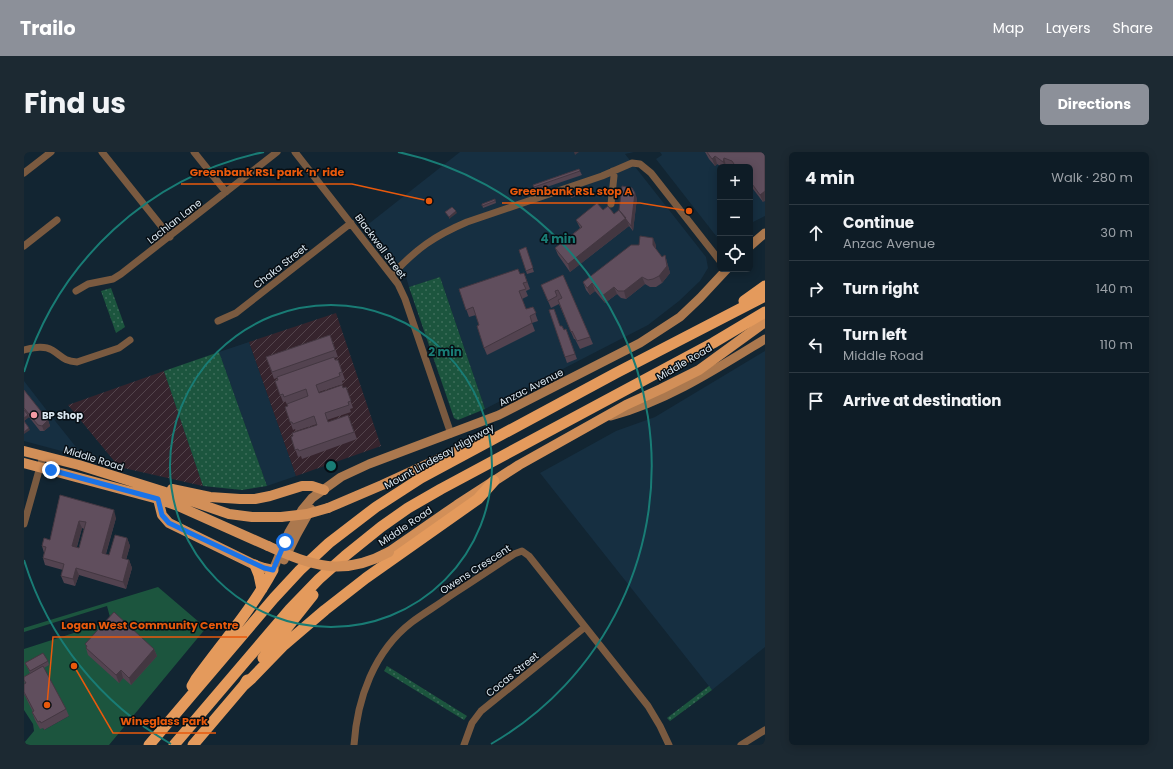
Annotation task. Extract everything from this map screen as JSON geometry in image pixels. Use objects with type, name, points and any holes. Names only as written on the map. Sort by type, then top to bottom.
[{"type":"highway","points":[[735,312],[745,300],[765,286]]},
{"type":"highway","name":"Mount Lindesay Highway","points":[[149,745],[274,598],[300,570],[329,543],[359,519],[400,490],[616,373],[765,296]]},
{"type":"highway","points":[[174,745],[290,609],[319,579],[366,538],[393,518],[422,500],[706,346],[765,312]]},
{"type":"highway","points":[[193,745],[244,685],[289,640],[366,578],[478,499],[494,481]]},
{"type":"highway","points":[[255,565],[262,589]]},
{"type":"highway","points":[[182,707],[196,679],[262,589],[273,570]]},
{"type":"highway","points":[[244,685],[249,676],[314,593],[319,579]]},
{"type":"main road","points":[[753,243],[765,233]]},
{"type":"main road","name":"Anzac Avenue","points":[[273,570],[283,563],[302,524],[324,490],[341,477],[352,471],[499,415],[640,344],[690,308],[724,272]]},
{"type":"main road","name":"Middle Road","points":[[24,451],[79,465],[160,495],[192,512],[305,562],[329,566],[354,565],[369,561],[389,552],[494,481],[552,446],[626,405],[699,370],[765,322]]},
{"type":"main road","points":[[605,417],[628,411],[691,383],[765,339]]},
{"type":"main road","name":"Middle Road","points":[[24,462],[160,495],[229,514],[252,517],[281,517],[307,514],[328,508],[382,486],[476,442],[497,437]]},
{"type":"main road","points":[[273,570],[255,565],[169,523],[162,515],[160,495],[174,489],[210,497],[255,499],[302,486],[312,486],[324,490]]},
{"type":"street","points":[[24,173],[51,152]]},
{"type":"street","points":[[102,152],[170,237]]},
{"type":"street","points":[[194,152],[226,192]]},
{"type":"street","name":"Lachlan Lane","points":[[76,291],[88,284],[113,280],[277,152]]},
{"type":"street","name":"Blackwell Street","points":[[295,152],[392,275],[405,299],[451,434]]},
{"type":"street","points":[[392,275],[407,259],[429,241],[450,229],[602,176],[632,163],[640,164],[651,173],[717,257]]},
{"type":"street","points":[[610,204],[614,176],[613,171]]},
{"type":"street","points":[[24,246],[57,220]]},
{"type":"street","name":"Chaka Street","points":[[218,322],[236,313],[351,223]]},
{"type":"street","points":[[24,350],[36,347],[44,348],[52,350],[63,359],[70,362],[77,362],[119,348],[130,340]]},
{"type":"street","points":[[24,524],[43,456]]},
{"type":"street","name":"Owens Crescent","points":[[354,745],[360,702],[367,683],[376,664],[396,638],[412,622],[514,554],[522,552],[529,556],[648,706],[669,745]]},
{"type":"street","name":"Cocas Street","points":[[464,745],[472,723],[481,711],[585,627]]},
{"type":"street","points":[[741,745],[765,730]]},
{"type":"shaded area","points":[[460,152],[634,152],[625,154],[706,257],[708,268],[700,281],[679,301],[648,325],[485,409],[440,277],[409,287],[406,277],[366,226]]},
{"type":"shaded area","points":[[660,152],[765,152],[765,216],[753,222],[753,164],[717,164],[717,237],[656,159],[662,155]]},
{"type":"shaded area","points":[[336,313],[381,446],[296,476],[249,342]]},
{"type":"shaded area","points":[[249,342],[296,476],[267,486],[219,352]]},
{"type":"shaded area","points":[[765,351],[765,647],[712,690],[540,473],[616,431],[655,417]]},
{"type":"shaded area","points":[[164,371],[203,486],[119,467],[68,405]]},
{"type":"shaded area","points":[[24,381],[48,412],[84,457],[24,441]]},
{"type":"green space","points":[[440,277],[485,409],[458,420],[454,418],[409,287]]},
{"type":"green space","points":[[111,288],[125,327],[116,333],[101,291]]},
{"type":"green space","points":[[219,352],[267,486],[242,490],[203,486],[164,371]]},
{"type":"green space","points":[[158,587],[206,628],[109,745],[24,745],[34,731],[33,724],[24,710],[24,694],[44,730],[69,716],[24,693],[24,649],[111,621],[107,606],[24,632],[24,628]],"holes":[[[89,655],[157,656],[119,682]]]},
{"type":"green space","points":[[387,666],[467,716],[464,720],[384,671]]},
{"type":"green space","points":[[709,686],[712,690],[670,721],[667,718]]},
{"type":"building","points":[[707,152],[765,152],[765,191],[760,195],[753,185],[753,164],[734,164],[732,161],[724,158],[723,162],[715,156],[712,159]]},
{"type":"building","points":[[579,169],[580,171],[534,187],[533,185]]},
{"type":"building","points":[[622,186],[632,188],[635,193],[631,226],[619,210]]},
{"type":"building","points":[[583,189],[584,191],[571,196],[570,194]]},
{"type":"building","points":[[495,199],[495,201],[482,206],[482,204]]},
{"type":"building","points":[[597,203],[603,210],[608,206],[614,214],[619,210],[626,218],[568,264],[555,248],[582,227],[576,220]]},
{"type":"building","points":[[452,207],[456,211],[449,217],[445,212]]},
{"type":"building","points":[[640,236],[653,238],[653,245],[662,257],[665,255],[667,266],[659,276],[648,280],[642,277],[624,291],[618,291],[614,287],[602,296],[592,283],[587,288],[583,282],[631,245],[639,245]]},
{"type":"building","points":[[526,247],[533,268],[526,271],[519,250]]},
{"type":"building","points":[[518,269],[520,274],[524,273],[527,282],[523,283],[526,289],[519,291],[526,309],[533,307],[536,313],[530,316],[532,323],[484,348],[473,307],[466,310],[459,289]]},
{"type":"building","points":[[563,275],[590,337],[577,341],[572,331],[571,332],[558,300],[562,298],[558,290],[555,291],[557,296],[548,301],[541,285]]},
{"type":"building","points":[[554,309],[560,326],[562,326],[564,330],[566,329],[575,354],[565,357],[549,310]]},
{"type":"building","points":[[330,335],[335,350],[272,372],[266,357]]},
{"type":"building","points":[[334,357],[335,360],[338,360],[342,372],[339,373],[340,376],[316,385],[319,393],[342,385],[343,388],[346,387],[351,401],[348,402],[349,405],[325,413],[328,422],[348,415],[354,432],[299,451],[298,449],[295,450],[291,437],[293,436],[292,433],[317,425],[314,416],[293,424],[290,422],[285,407],[288,406],[287,404],[308,396],[306,389],[284,397],[283,394],[280,395],[275,381],[278,380],[277,377]]},
{"type":"building","points":[[24,390],[48,420],[42,426],[38,425],[24,408]]},
{"type":"building","points":[[24,410],[28,415],[24,418]]},
{"type":"building","points":[[24,421],[29,428],[24,432]]},
{"type":"building","points":[[60,495],[114,510],[102,553],[109,555],[115,535],[127,538],[122,558],[129,560],[123,582],[76,568],[73,579],[61,576],[64,564],[43,558],[46,547],[42,546],[44,538],[50,540]],"holes":[[[79,521],[86,522],[79,548],[72,546]]]},
{"type":"building","points":[[114,612],[154,649],[129,678],[121,670],[116,675],[86,648],[87,646],[85,644]]},
{"type":"building","points":[[43,653],[48,661],[30,671],[25,663]]},
{"type":"building","points":[[43,666],[66,709],[41,723],[40,721],[38,722],[32,712],[34,711],[24,692],[24,684],[26,683],[24,677]]},
{"type":"place","name":"Greenbank RSL park ‘n’ ride","points":[[429,201]]},
{"type":"place","name":"Greenbank RSL stop A","points":[[689,211]]},
{"type":"place","name":"BP Shop","points":[[34,415]]},
{"type":"place","name":"Wineglass Park","points":[[74,666]]},
{"type":"place","name":"Logan West Community Centre","points":[[47,705]]},
{"type":"route","points":[[51,470],[158,499],[162,515],[165,520],[175,527],[269,570],[273,570],[285,542]]}]
